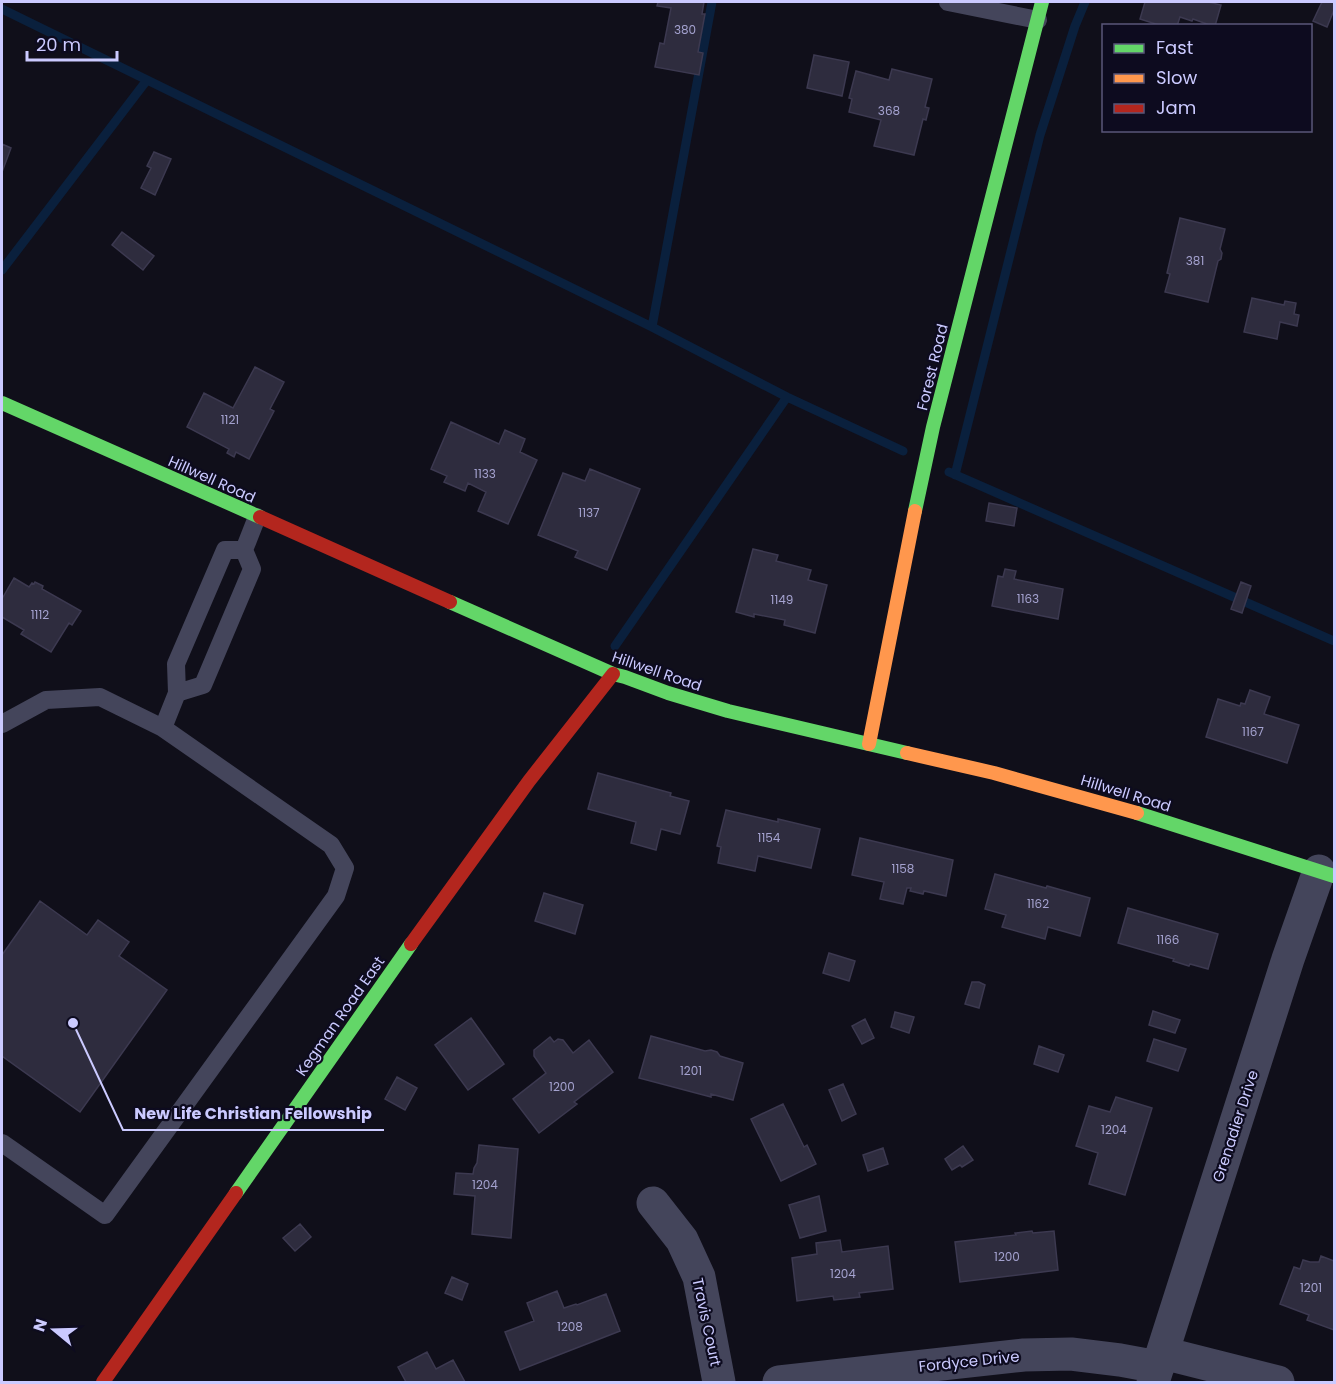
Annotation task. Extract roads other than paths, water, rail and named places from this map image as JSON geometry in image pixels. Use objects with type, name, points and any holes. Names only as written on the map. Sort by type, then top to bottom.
[{"type":"street","name":"Forest Road","points":[[869,744],[933,427],[1042,2]]},
{"type":"street","name":"Hillwell Road","points":[[2,403],[613,675],[728,711],[994,773],[1075,795],[1327,873]]},
{"type":"street","name":"Kegman Road East","points":[[103,1383],[399,960],[529,781],[613,675]]},
{"type":"street","name":"Grenadier Drive","points":[[1158,1368],[1288,959],[1327,873]]},
{"type":"street","name":"Travis Court","points":[[653,1203],[682,1240],[699,1277],[719,1383]]},
{"type":"street","name":"Fordyce Drive","points":[[779,1383],[1024,1355],[1071,1354],[1278,1383]]},
{"type":"lane","points":[[948,2],[1038,20]]},
{"type":"lane","points":[[177,693],[203,685],[252,569],[244,550],[257,516]]},
{"type":"lane","points":[[163,728],[177,693],[176,664],[225,550],[244,550]]},
{"type":"lane","points":[[2,723],[46,700],[100,697],[163,728],[332,845],[345,868],[336,896],[105,1215],[2,1143]]},
{"type":"waterway","points":[[652,327],[712,2]]},
{"type":"waterway","points":[[955,475],[1040,135],[1085,2]]},
{"type":"waterway","points":[[2,9],[652,327],[787,397],[903,451]]},
{"type":"waterway","points":[[2,270],[147,80]]},
{"type":"waterway","points":[[615,646],[787,397]]},
{"type":"waterway","points":[[949,472],[1334,641]]},
{"type":"place","name":"New Life Christian Fellowship","points":[[73,1023]]}]
